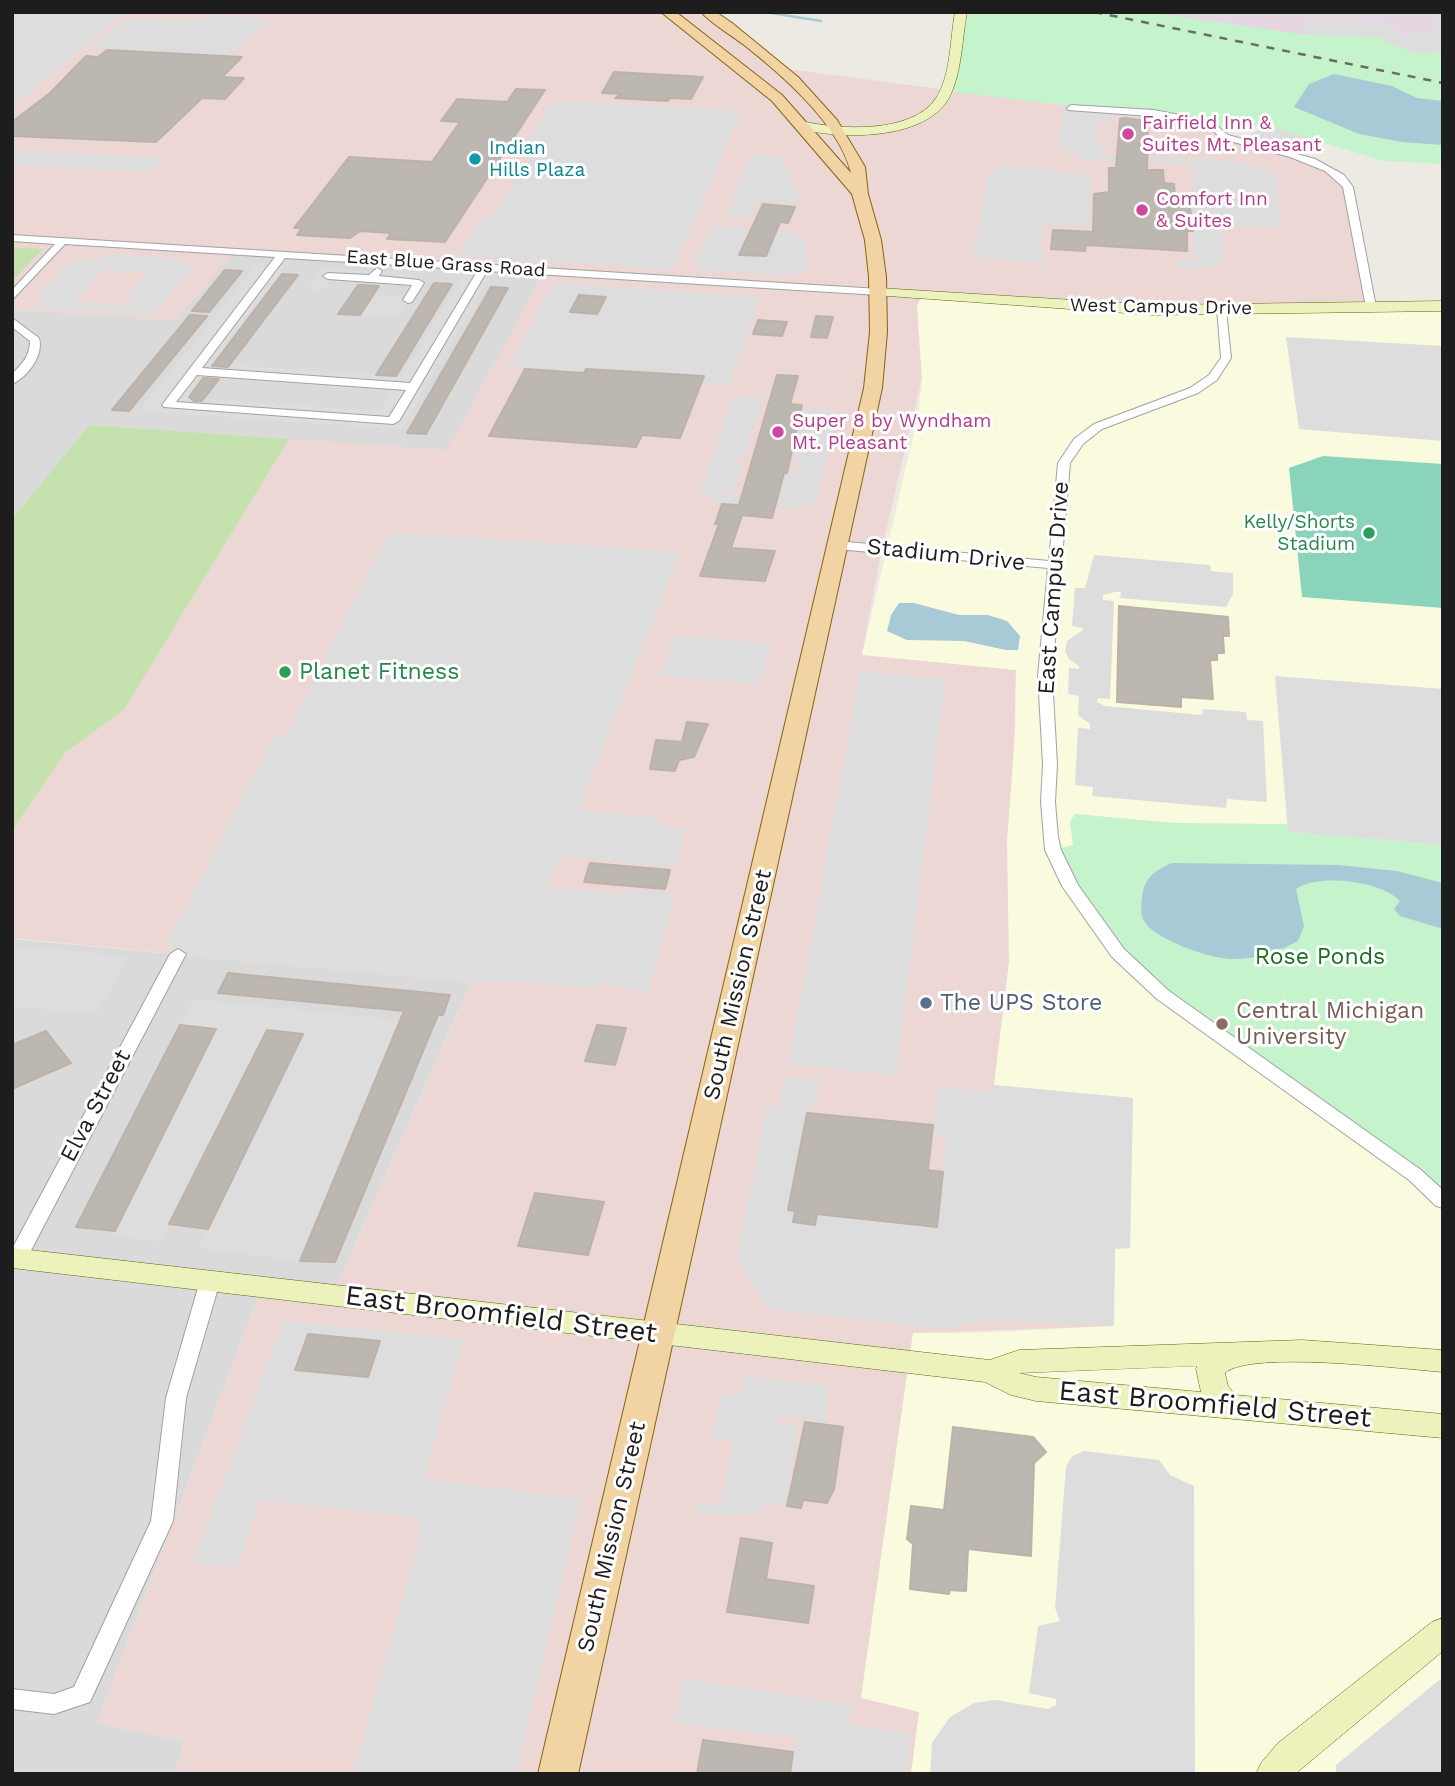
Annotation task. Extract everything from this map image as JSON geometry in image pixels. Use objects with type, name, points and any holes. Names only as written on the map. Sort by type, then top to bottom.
[{"type":"main road","name":"South Mission Street","points":[[667,12],[777,98],[860,193]]},
{"type":"main road","name":"South Mission Street","points":[[558,1774],[838,545],[873,388],[880,340],[879,292],[873,239],[856,167],[838,132],[805,93],[754,47],[707,12]]},
{"type":"main road","points":[[802,125],[818,132],[895,126],[917,118],[938,105],[944,95],[961,12]]},
{"type":"main road","points":[[712,46],[727,41],[754,47]]},
{"type":"main road","name":"West Campus Drive","points":[[879,292],[1098,308],[1221,310],[1443,306]]},
{"type":"main road","name":"East Broomfield Street","points":[[15,1258],[990,1371],[1021,1387],[1036,1390],[1443,1426]]},
{"type":"main road","name":"East Broomfield Street","points":[[990,1371],[1019,1361],[1243,1353],[1334,1352],[1443,1361]]},
{"type":"main road","points":[[1226,1406],[1214,1389],[1210,1369],[1219,1361],[1243,1353]]},
{"type":"main road","points":[[1273,1774],[1290,1754],[1443,1632]]},
{"type":"street","points":[[1071,108],[1177,116],[1218,127],[1225,137],[1321,165],[1340,175],[1348,187],[1371,307]]},
{"type":"street","name":"East Blue Grass Road","points":[[12,238],[879,292]]},
{"type":"street","points":[[12,297],[63,241]]},
{"type":"street","points":[[283,254],[168,405],[393,421],[485,266]]},
{"type":"street","points":[[372,278],[384,260]]},
{"type":"street","points":[[328,276],[419,283],[408,300]]},
{"type":"street","name":"East Campus Drive","points":[[1221,310],[1226,358],[1214,376],[1178,397],[1107,421],[1088,433],[1069,453],[1061,475],[1045,676],[1050,765],[1048,818],[1053,849],[1069,886],[1118,953],[1163,995],[1415,1175],[1443,1201]]},
{"type":"street","points":[[12,381],[31,361],[36,349],[34,340],[13,323]]},
{"type":"street","points":[[193,371],[412,387]]},
{"type":"street","name":"Stadium Drive","points":[[838,545],[1054,565]]},
{"type":"street","name":"Elva Street","points":[[15,1258],[178,954]]},
{"type":"street","points":[[12,1699],[54,1704],[82,1695],[162,1521],[176,1398],[211,1281]]},
{"type":"shaded area","points":[[12,12],[696,12],[780,68],[1062,105],[1139,108],[1218,127],[1225,137],[1321,165],[1340,175],[1371,307],[917,306],[922,378],[882,548],[862,654],[1016,670],[1009,963],[994,1085],[1115,1249],[1114,1326],[913,1333],[861,1697],[920,1712],[911,1774],[175,1774],[184,1741],[97,1723],[262,1287],[333,1294],[471,983],[12,938],[12,831],[65,753],[124,710],[289,439],[447,450],[545,271],[235,251],[176,320],[12,309]]},
{"type":"shaded area","points":[[12,12],[125,12],[12,107]]},
{"type":"shaded area","points":[[1149,12],[1443,12],[1443,54],[1149,20]]},
{"type":"shaded area","points":[[1435,12],[1443,12],[1443,50],[1418,55],[1377,37],[1305,32],[1303,21],[1385,22],[1394,24],[1397,37],[1439,29]]},
{"type":"shaded area","points":[[208,15],[271,19],[230,56],[89,49],[124,19],[202,20]]},
{"type":"shaded area","points":[[560,101],[723,109],[741,113],[673,270],[458,256],[482,219],[494,214],[530,157],[522,155],[530,147],[527,141],[551,103]]},
{"type":"shaded area","points":[[1062,105],[1139,108],[1139,117],[1110,116],[1109,123],[1099,122],[1098,141],[1108,142],[1108,149],[1099,148],[1098,151],[1106,154],[1237,161],[1276,173],[1282,228],[1222,225],[1224,264],[1214,264],[1214,268],[1179,269],[1174,260],[1195,259],[1189,200],[1198,201],[1192,194],[1192,179],[1201,175],[1192,174],[1192,165],[1074,159],[1078,156],[1076,152],[1059,149]]},
{"type":"shaded area","points":[[1267,126],[1314,139],[1290,151],[1243,138]]},
{"type":"shaded area","points":[[12,150],[165,158],[154,170],[145,172],[12,165]]},
{"type":"shaded area","points":[[750,155],[781,155],[799,197],[798,205],[752,203],[751,205],[757,206],[753,218],[725,216]]},
{"type":"shaded area","points":[[999,166],[1058,169],[1058,173],[1091,175],[1090,226],[1036,225],[1035,228],[1044,229],[1041,247],[1032,248],[1044,253],[1043,263],[984,259],[984,255],[973,255],[989,171],[997,171]]},
{"type":"shaded area","points":[[712,226],[792,231],[790,234],[804,236],[809,271],[795,272],[793,276],[701,270],[702,267],[694,265]]},
{"type":"shaded area","points":[[234,251],[546,270],[447,451],[89,425],[12,519],[12,309],[176,320]]},
{"type":"shaded area","points":[[105,254],[172,258],[182,264],[195,264],[152,315],[36,308],[45,299],[35,297],[71,262],[100,258]],"holes":[[[104,270],[150,273],[129,292],[133,293],[121,305],[74,302]]]},
{"type":"shaded area","points":[[257,264],[286,266],[212,364],[401,376],[462,277],[490,278],[402,429],[140,411]],"holes":[[[201,378],[391,391],[379,411],[188,398]]]},
{"type":"shaded area","points":[[323,268],[407,274],[405,277],[415,279],[421,285],[399,318],[362,315],[376,295],[402,296],[408,286],[329,281],[321,290],[306,289]]},
{"type":"shaded area","points":[[553,283],[761,297],[729,384],[701,383],[703,376],[644,371],[586,369],[584,373],[509,367]]},
{"type":"shaded area","name":"Central Michigan University","points":[[922,295],[1098,308],[1443,306],[1443,1774],[911,1774],[919,1712],[861,1698],[913,1333],[974,1333],[1113,1326],[1115,1249],[1130,1247],[1133,1098],[994,1085],[1009,963],[1007,840],[1015,735],[1016,670],[862,655],[918,416],[922,378],[917,306]]},
{"type":"shaded area","points":[[1286,337],[1443,346],[1443,441],[1299,429]]},
{"type":"shaded area","points":[[733,396],[763,398],[744,458],[734,459],[733,463],[743,464],[735,491],[725,490],[724,493],[790,497],[778,494],[784,473],[797,473],[800,460],[788,459],[804,407],[838,411],[815,505],[803,505],[802,509],[710,502],[711,497],[700,496]]},
{"type":"shaded area","points":[[389,532],[680,552],[578,810],[659,818],[657,825],[686,828],[675,867],[562,856],[547,886],[626,894],[628,889],[675,893],[648,993],[601,983],[599,989],[514,981],[471,982],[178,954],[167,944],[274,735],[286,736]]},
{"type":"shaded area","points":[[1094,555],[1210,565],[1211,571],[1233,573],[1233,594],[1226,607],[1120,598],[1121,592],[1103,595],[1103,600],[1114,601],[1110,699],[1098,698],[1097,702],[1105,706],[1202,715],[1203,709],[1246,712],[1247,720],[1263,721],[1267,802],[1227,799],[1226,808],[1092,796],[1093,787],[1075,785],[1078,728],[1090,729],[1090,724],[1078,715],[1079,696],[1068,694],[1069,668],[1079,669],[1079,666],[1069,659],[1065,651],[1067,641],[1083,630],[1072,626],[1075,588],[1085,588]]},
{"type":"shaded area","points":[[674,635],[771,644],[760,685],[660,676]]},
{"type":"shaded area","points":[[860,672],[946,679],[896,1075],[789,1064]]},
{"type":"shaded area","points":[[1275,676],[1443,689],[1443,845],[1288,832]]},
{"type":"shaded area","points":[[12,939],[471,982],[333,1294],[262,1287],[97,1723],[184,1741],[175,1774],[12,1774]]},
{"type":"shaded area","points":[[12,946],[129,956],[96,1014],[12,1006]]},
{"type":"shaded area","points":[[193,999],[400,1020],[300,1261],[199,1248],[302,1034],[267,1030],[160,1242],[112,1236],[215,1030],[180,1025]]},
{"type":"shaded area","points":[[786,1077],[820,1080],[817,1098],[807,1113],[788,1210],[937,1227],[946,1137],[933,1135],[938,1087],[994,1092],[994,1085],[1133,1098],[1130,1248],[1115,1249],[1114,1326],[983,1320],[944,1329],[767,1309],[737,1255],[767,1109],[779,1106],[782,1082]]},
{"type":"shaded area","points":[[283,1321],[464,1339],[424,1479],[581,1499],[516,1774],[353,1774],[422,1530],[413,1517],[261,1500],[236,1568],[193,1563]]},
{"type":"shaded area","points":[[744,1376],[828,1386],[826,1425],[786,1415],[779,1419],[779,1424],[798,1426],[786,1506],[766,1504],[762,1506],[763,1513],[716,1516],[695,1514],[697,1503],[720,1505],[733,1441],[712,1438],[721,1394],[740,1396]]},
{"type":"shaded area","points":[[1084,1451],[1159,1460],[1170,1475],[1194,1486],[1195,1774],[930,1774],[932,1743],[950,1717],[974,1703],[996,1700],[1048,1709],[1056,1705],[1056,1699],[1029,1693],[1038,1626],[1060,1621],[1055,1608],[1066,1467],[1072,1456]]},
{"type":"shaded area","points":[[1443,1677],[1443,1774],[1336,1774],[1336,1765]]},
{"type":"shaded area","points":[[683,1678],[853,1705],[849,1724],[911,1734],[906,1774],[790,1774],[796,1738],[674,1723]]},
{"type":"green space","points":[[970,12],[1148,12],[1300,34],[1377,37],[1418,55],[1443,50],[1443,164],[1384,161],[1267,126],[1218,127],[1139,108],[1062,105],[945,91]]},
{"type":"green space","points":[[12,247],[43,249],[12,281]]},
{"type":"green space","points":[[89,425],[289,439],[124,710],[65,753],[12,831],[12,519]]},
{"type":"green space","name":"Kelly/Shorts Stadium","points":[[1323,456],[1443,464],[1443,608],[1302,597],[1289,468]]},
{"type":"green space","name":"Rose Ponds","points":[[1075,814],[1176,823],[1288,824],[1289,832],[1443,845],[1443,1202],[1137,972],[1053,850],[1073,845],[1070,821]]},
{"type":"water","points":[[1334,74],[1392,86],[1417,98],[1443,101],[1443,145],[1402,142],[1359,134],[1294,107],[1309,84]]},
{"type":"water","points":[[899,603],[914,603],[959,615],[988,615],[1007,621],[1020,636],[1018,650],[964,641],[907,640],[887,631],[891,615]]},
{"type":"water","points":[[1172,863],[1338,865],[1397,871],[1443,883],[1443,929],[1400,916],[1394,909],[1400,901],[1379,888],[1350,881],[1319,881],[1296,889],[1304,926],[1298,941],[1256,957],[1230,959],[1210,955],[1161,936],[1146,924],[1143,918],[1141,911],[1145,884],[1155,872]]},
{"type":"building","points":[[107,50],[242,57],[222,77],[244,78],[225,99],[202,98],[156,142],[12,136],[12,122],[50,93],[86,56],[98,57]]},
{"type":"building","points":[[614,72],[703,77],[691,99],[670,98],[668,101],[615,98],[621,94],[602,93]]},
{"type":"building","name":"Indian Hills Plaza","points":[[516,89],[545,90],[445,242],[387,239],[391,233],[360,231],[350,238],[297,235],[302,228],[294,228],[349,157],[432,162],[460,122],[441,121],[457,99],[507,102]]},
{"type":"building","name":"Comfort Inn & Suites","points":[[1120,119],[1148,121],[1147,170],[1163,170],[1164,183],[1174,184],[1175,196],[1189,200],[1193,231],[1187,231],[1187,251],[1086,245],[1085,251],[1051,249],[1053,230],[1093,232],[1094,194],[1109,192],[1109,168],[1116,168]]},
{"type":"building","points":[[763,204],[795,207],[788,223],[780,222],[766,256],[739,255]]},
{"type":"building","points":[[225,270],[242,271],[209,312],[192,311]]},
{"type":"building","points":[[282,274],[298,275],[228,367],[212,366]]},
{"type":"building","points":[[434,283],[452,284],[396,376],[376,375]]},
{"type":"building","points":[[358,285],[379,286],[360,315],[338,314]]},
{"type":"building","points":[[491,287],[508,288],[426,434],[407,433]]},
{"type":"building","points":[[579,295],[606,297],[597,314],[570,312]]},
{"type":"building","points":[[190,315],[207,316],[129,411],[112,410]]},
{"type":"building","points":[[816,316],[833,317],[827,338],[811,337]]},
{"type":"building","points":[[758,320],[787,322],[782,336],[753,334]]},
{"type":"building","points":[[525,369],[584,373],[586,369],[704,376],[680,438],[642,435],[636,447],[489,436]]},
{"type":"building","points":[[777,375],[798,376],[790,404],[802,405],[787,473],[784,473],[772,518],[742,515],[731,548],[775,551],[765,581],[700,576],[719,524],[715,524],[722,504],[739,505]]},
{"type":"building","points":[[203,378],[219,379],[202,401],[194,401],[189,397]]},
{"type":"building","points":[[1119,606],[1228,617],[1229,636],[1223,636],[1224,653],[1217,653],[1217,660],[1210,660],[1213,699],[1181,697],[1181,707],[1117,702]]},
{"type":"building","points":[[687,722],[708,724],[694,757],[679,760],[675,771],[650,769],[656,740],[682,742]]},
{"type":"building","points":[[590,863],[670,870],[665,889],[584,882]]},
{"type":"building","points":[[228,973],[450,995],[443,1015],[438,1015],[335,1262],[300,1261],[404,1011],[218,993]]},
{"type":"building","points":[[180,1025],[216,1029],[115,1231],[76,1227]]},
{"type":"building","points":[[597,1025],[626,1028],[615,1065],[585,1061]]},
{"type":"building","points":[[267,1030],[303,1034],[208,1229],[169,1224]]},
{"type":"building","points":[[46,1031],[71,1063],[12,1089],[12,1045]]},
{"type":"building","points":[[807,1113],[933,1125],[928,1170],[943,1172],[937,1227],[817,1214],[815,1225],[793,1222],[795,1211],[788,1210]]},
{"type":"building","points":[[535,1193],[604,1202],[588,1255],[518,1246]]},
{"type":"building","points":[[308,1334],[380,1341],[368,1377],[295,1370]]},
{"type":"building","points":[[805,1422],[843,1427],[834,1489],[827,1503],[803,1500],[801,1508],[787,1506]]},
{"type":"building","points":[[953,1427],[1033,1437],[1046,1452],[1034,1463],[1031,1556],[968,1549],[966,1591],[950,1590],[949,1594],[910,1589],[913,1544],[907,1539],[911,1506],[944,1510]]},
{"type":"building","points":[[741,1538],[772,1543],[766,1579],[814,1586],[808,1623],[727,1612]]},
{"type":"building","points":[[703,1740],[793,1752],[790,1774],[697,1774]]},
{"type":"waterway","points":[[765,12],[821,21]]},
{"type":"railway","points":[[1094,12],[1443,83]]},
{"type":"place","name":"Fairfield Inn & Suites Mt. Pleasant","points":[[1128,134]]},
{"type":"place","name":"Indian Hills Plaza","points":[[475,159]]},
{"type":"place","name":"Comfort Inn & Suites","points":[[1142,210]]},
{"type":"place","name":"Super 8 by Wyndham Mt. Pleasant","points":[[778,432]]},
{"type":"place","name":"Kelly/Shorts Stadium","points":[[1369,533]]},
{"type":"place","name":"Planet Fitness","points":[[285,672]]},
{"type":"place","name":"The UPS Store","points":[[926,1003]]},
{"type":"place","name":"Central Michigan University","points":[[1222,1024]]}]
